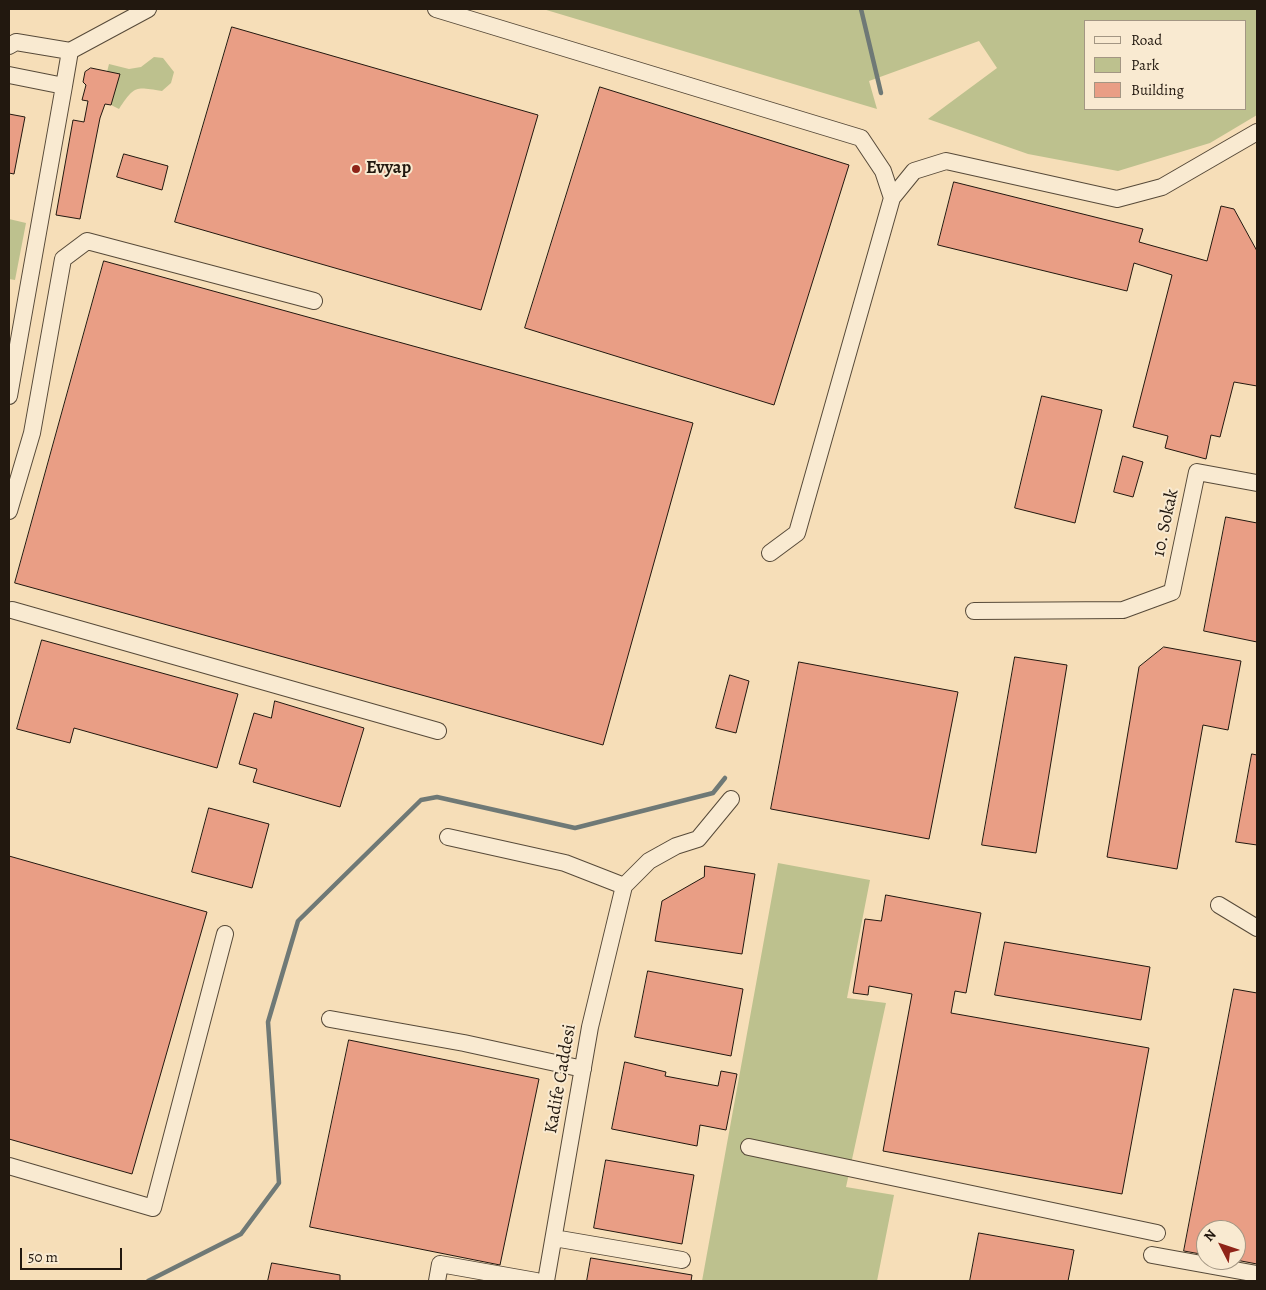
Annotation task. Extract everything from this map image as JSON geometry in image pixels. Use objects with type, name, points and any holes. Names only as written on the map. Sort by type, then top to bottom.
[{"type":"street","points":[[9,46],[16,42],[70,50],[148,9]]},
{"type":"street","points":[[436,9],[861,138],[883,171],[892,198]]},
{"type":"street","points":[[9,396],[70,50]]},
{"type":"street","points":[[9,75],[64,86]]},
{"type":"street","points":[[770,553],[797,533],[892,198],[914,171],[946,161],[1117,199],[1162,187],[1257,132]]},
{"type":"street","points":[[9,511],[32,433],[64,259],[87,241],[314,301]]},
{"type":"street","name":"10. Sokak","points":[[974,611],[1122,610],[1172,592],[1197,472],[1257,483]]},
{"type":"street","points":[[12,610],[438,731]]},
{"type":"street","points":[[448,837],[565,864],[624,886],[649,861],[676,846],[698,839],[731,799]]},
{"type":"street","name":"Kadife Caddesi","points":[[546,1281],[590,1027],[624,886]]},
{"type":"street","points":[[1219,905],[1257,928]]},
{"type":"street","points":[[9,1166],[153,1208],[225,934]]},
{"type":"street","points":[[330,1019],[464,1043],[583,1069]]},
{"type":"street","points":[[749,1147],[1156,1233]]},
{"type":"street","points":[[554,1238],[682,1260]]},
{"type":"street","points":[[1152,1255],[1257,1274]]},
{"type":"street","points":[[437,1281],[440,1264],[536,1281]]},
{"type":"green space","points":[[543,9],[1257,9],[1257,115],[1210,143],[1118,171],[1028,154],[928,119],[997,68],[979,41],[869,81],[877,109]]},
{"type":"green space","points":[[154,57],[163,58],[174,72],[171,83],[162,91],[136,90],[119,109],[111,105],[119,75],[107,72],[109,64],[129,69],[141,67]]},
{"type":"green space","points":[[9,219],[26,223],[15,280],[9,279]]},
{"type":"green space","points":[[778,863],[870,880],[847,998],[886,1003],[846,1187],[894,1195],[877,1281],[702,1281]]},
{"type":"building","name":"Evyap","points":[[232,27],[538,115],[481,310],[175,222]]},
{"type":"building","points":[[91,68],[120,74],[111,105],[105,104],[100,118],[80,219],[56,215],[73,120],[84,122],[88,101],[82,100],[86,85],[83,82],[85,72]]},
{"type":"building","points":[[600,87],[849,165],[774,405],[525,328]]},
{"type":"building","points":[[9,114],[25,117],[14,174],[9,173]]},
{"type":"building","points":[[124,154],[168,166],[162,190],[117,177]]},
{"type":"building","points":[[954,182],[1143,229],[1139,242],[1207,261],[1221,206],[1234,209],[1257,251],[1257,386],[1234,382],[1220,437],[1211,435],[1206,459],[1165,448],[1168,436],[1133,427],[1172,275],[1134,263],[1127,291],[938,245]]},
{"type":"building","points":[[104,261],[693,423],[603,745],[15,583]]},
{"type":"building","points":[[1042,396],[1102,410],[1075,523],[1015,508]]},
{"type":"building","points":[[1123,456],[1143,462],[1133,497],[1114,492]]},
{"type":"building","points":[[1226,517],[1257,523],[1257,642],[1204,631]]},
{"type":"building","points":[[42,640],[238,694],[217,768],[74,728],[70,743],[17,729]]},
{"type":"building","points":[[1164,647],[1241,661],[1228,730],[1203,725],[1177,869],[1107,857],[1139,667]]},
{"type":"building","points":[[1015,657],[1067,665],[1036,853],[982,845]]},
{"type":"building","points":[[799,662],[958,692],[929,839],[771,809]]},
{"type":"building","points":[[730,675],[749,681],[736,733],[716,728]]},
{"type":"building","points":[[275,701],[364,728],[340,807],[253,782],[257,769],[239,764],[254,713],[271,718]]},
{"type":"building","points":[[1252,754],[1257,755],[1257,845],[1236,842]]},
{"type":"building","points":[[209,808],[269,824],[252,888],[192,872]]},
{"type":"building","points":[[9,856],[207,912],[132,1174],[9,1139]]},
{"type":"building","points":[[705,866],[755,874],[742,954],[655,941],[662,901],[704,877]]},
{"type":"building","points":[[886,895],[981,913],[966,993],[955,991],[951,1013],[1149,1048],[1122,1194],[883,1151],[912,994],[869,986],[868,995],[853,993],[865,919],[881,921]]},
{"type":"building","points":[[1005,942],[1150,967],[1141,1020],[995,995]]},
{"type":"building","points":[[648,971],[743,989],[731,1056],[635,1037]]},
{"type":"building","points":[[1234,989],[1257,993],[1257,1264],[1246,1262],[1246,1220],[1196,1220],[1196,1253],[1184,1251]]},
{"type":"building","points":[[349,1040],[539,1079],[500,1265],[310,1227]]},
{"type":"building","points":[[625,1062],[666,1072],[665,1076],[718,1086],[721,1071],[737,1074],[726,1130],[700,1125],[697,1146],[612,1129]]},
{"type":"building","points":[[606,1160],[694,1175],[682,1244],[594,1228]]},
{"type":"building","points":[[979,1233],[1074,1250],[1068,1281],[970,1281]]},
{"type":"building","points":[[591,1258],[692,1275],[691,1281],[587,1281]]},
{"type":"building","points":[[272,1263],[340,1275],[340,1281],[268,1281]]},
{"type":"waterway","points":[[861,9],[881,93]]},
{"type":"waterway","points":[[148,1281],[241,1234],[279,1183],[268,1022],[298,921],[421,800],[437,797],[575,828],[713,793],[725,778]]},
{"type":"place","name":"Evyap","points":[[356,169]]}]
